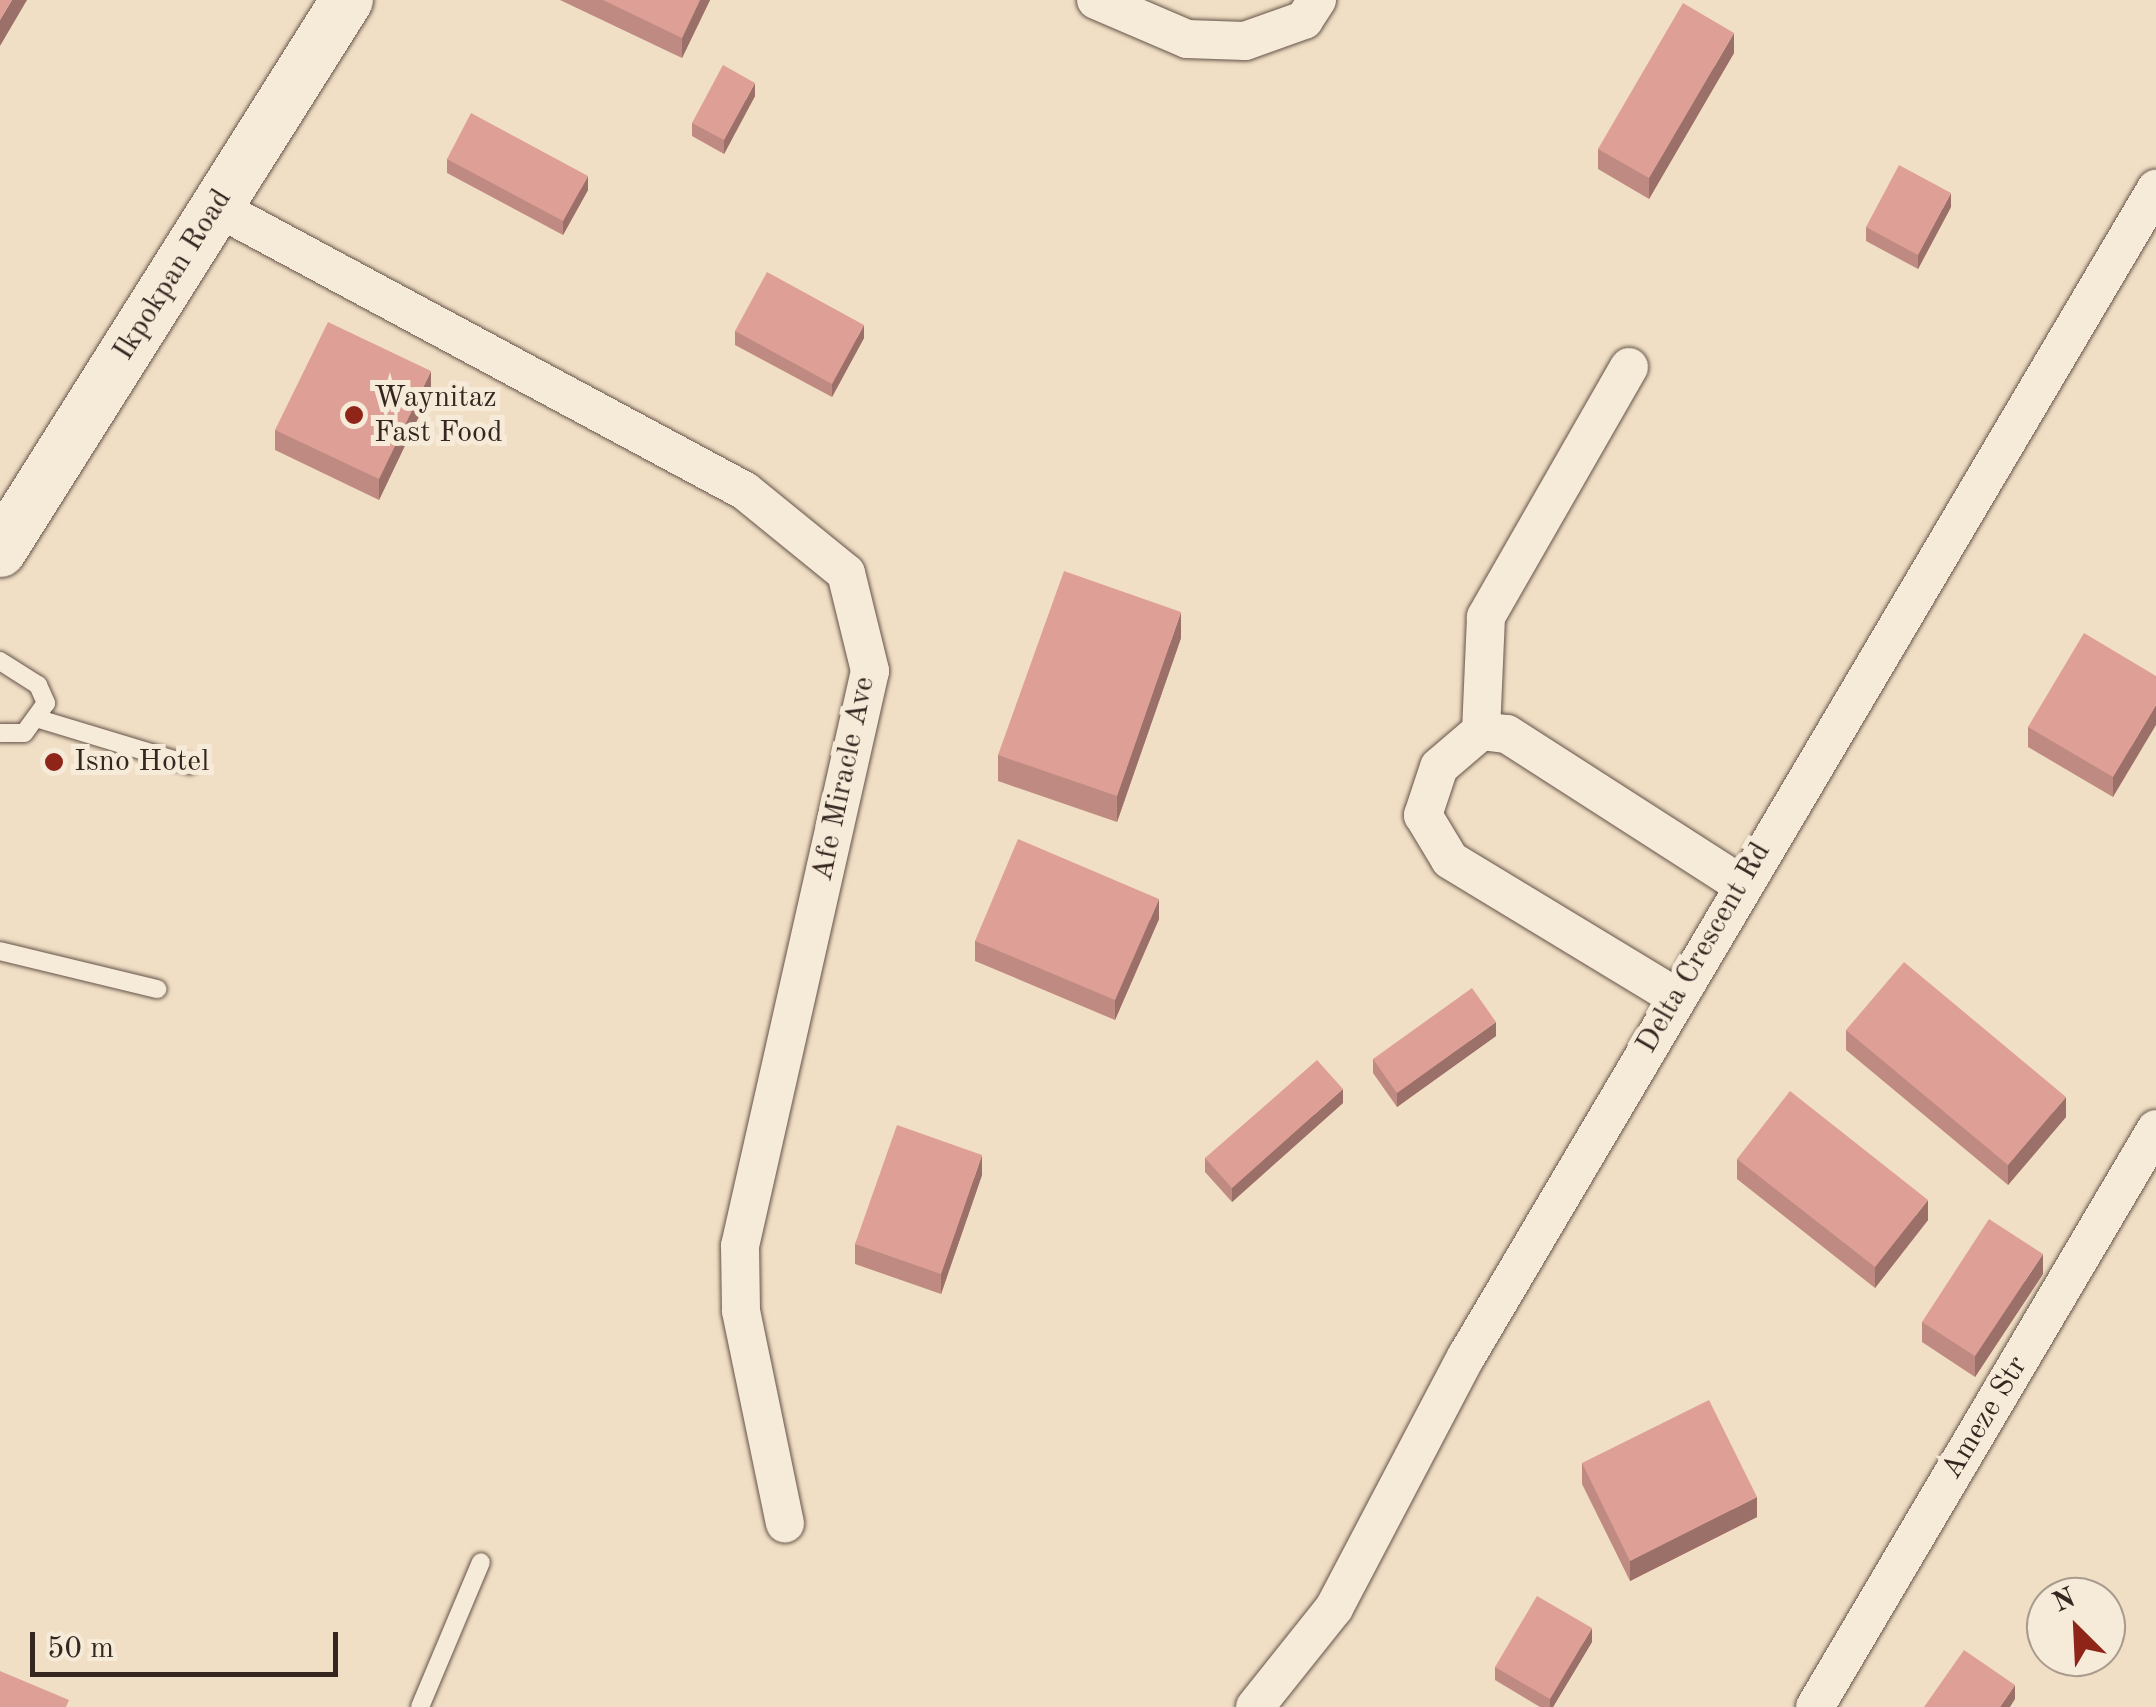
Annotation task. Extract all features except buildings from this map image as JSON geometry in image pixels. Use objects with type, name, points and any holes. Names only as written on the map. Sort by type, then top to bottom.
[{"type":"street","name":"Ikpokpan Road","points":[[0,550],[346,0]]},
{"type":"street","points":[[1096,0],[1187,39],[1245,41],[1304,20],[1318,0]]},
{"type":"street","name":"Delta Crescent Rd","points":[[1255,1707],[1334,1608],[1466,1357],[1675,996],[2156,189]]},
{"type":"street","name":"Afe Miracle Ave","points":[[216,208],[745,490],[846,573],[870,671],[740,1246],[740,1311],[785,1524]]},
{"type":"street","points":[[1494,733],[1486,617],[1629,366]]},
{"type":"street","points":[[1494,733],[1741,884]]},
{"type":"street","points":[[1494,733],[1439,767],[1423,815],[1431,837],[1450,860],[1675,996]]},
{"type":"street","name":"Ameze Str","points":[[1815,1707],[2156,1128]]},
{"type":"lane","points":[[0,662],[38,685],[46,704],[39,719],[17,736],[0,733]]},
{"type":"lane","points":[[39,719],[190,765]]},
{"type":"lane","points":[[0,952],[157,989]]},
{"type":"lane","points":[[420,1707],[481,1562]]},
{"type":"place","name":"Waynitaz Fast Food","points":[[354,415]]},
{"type":"place","name":"Isno Hotel","points":[[54,762]]}]
